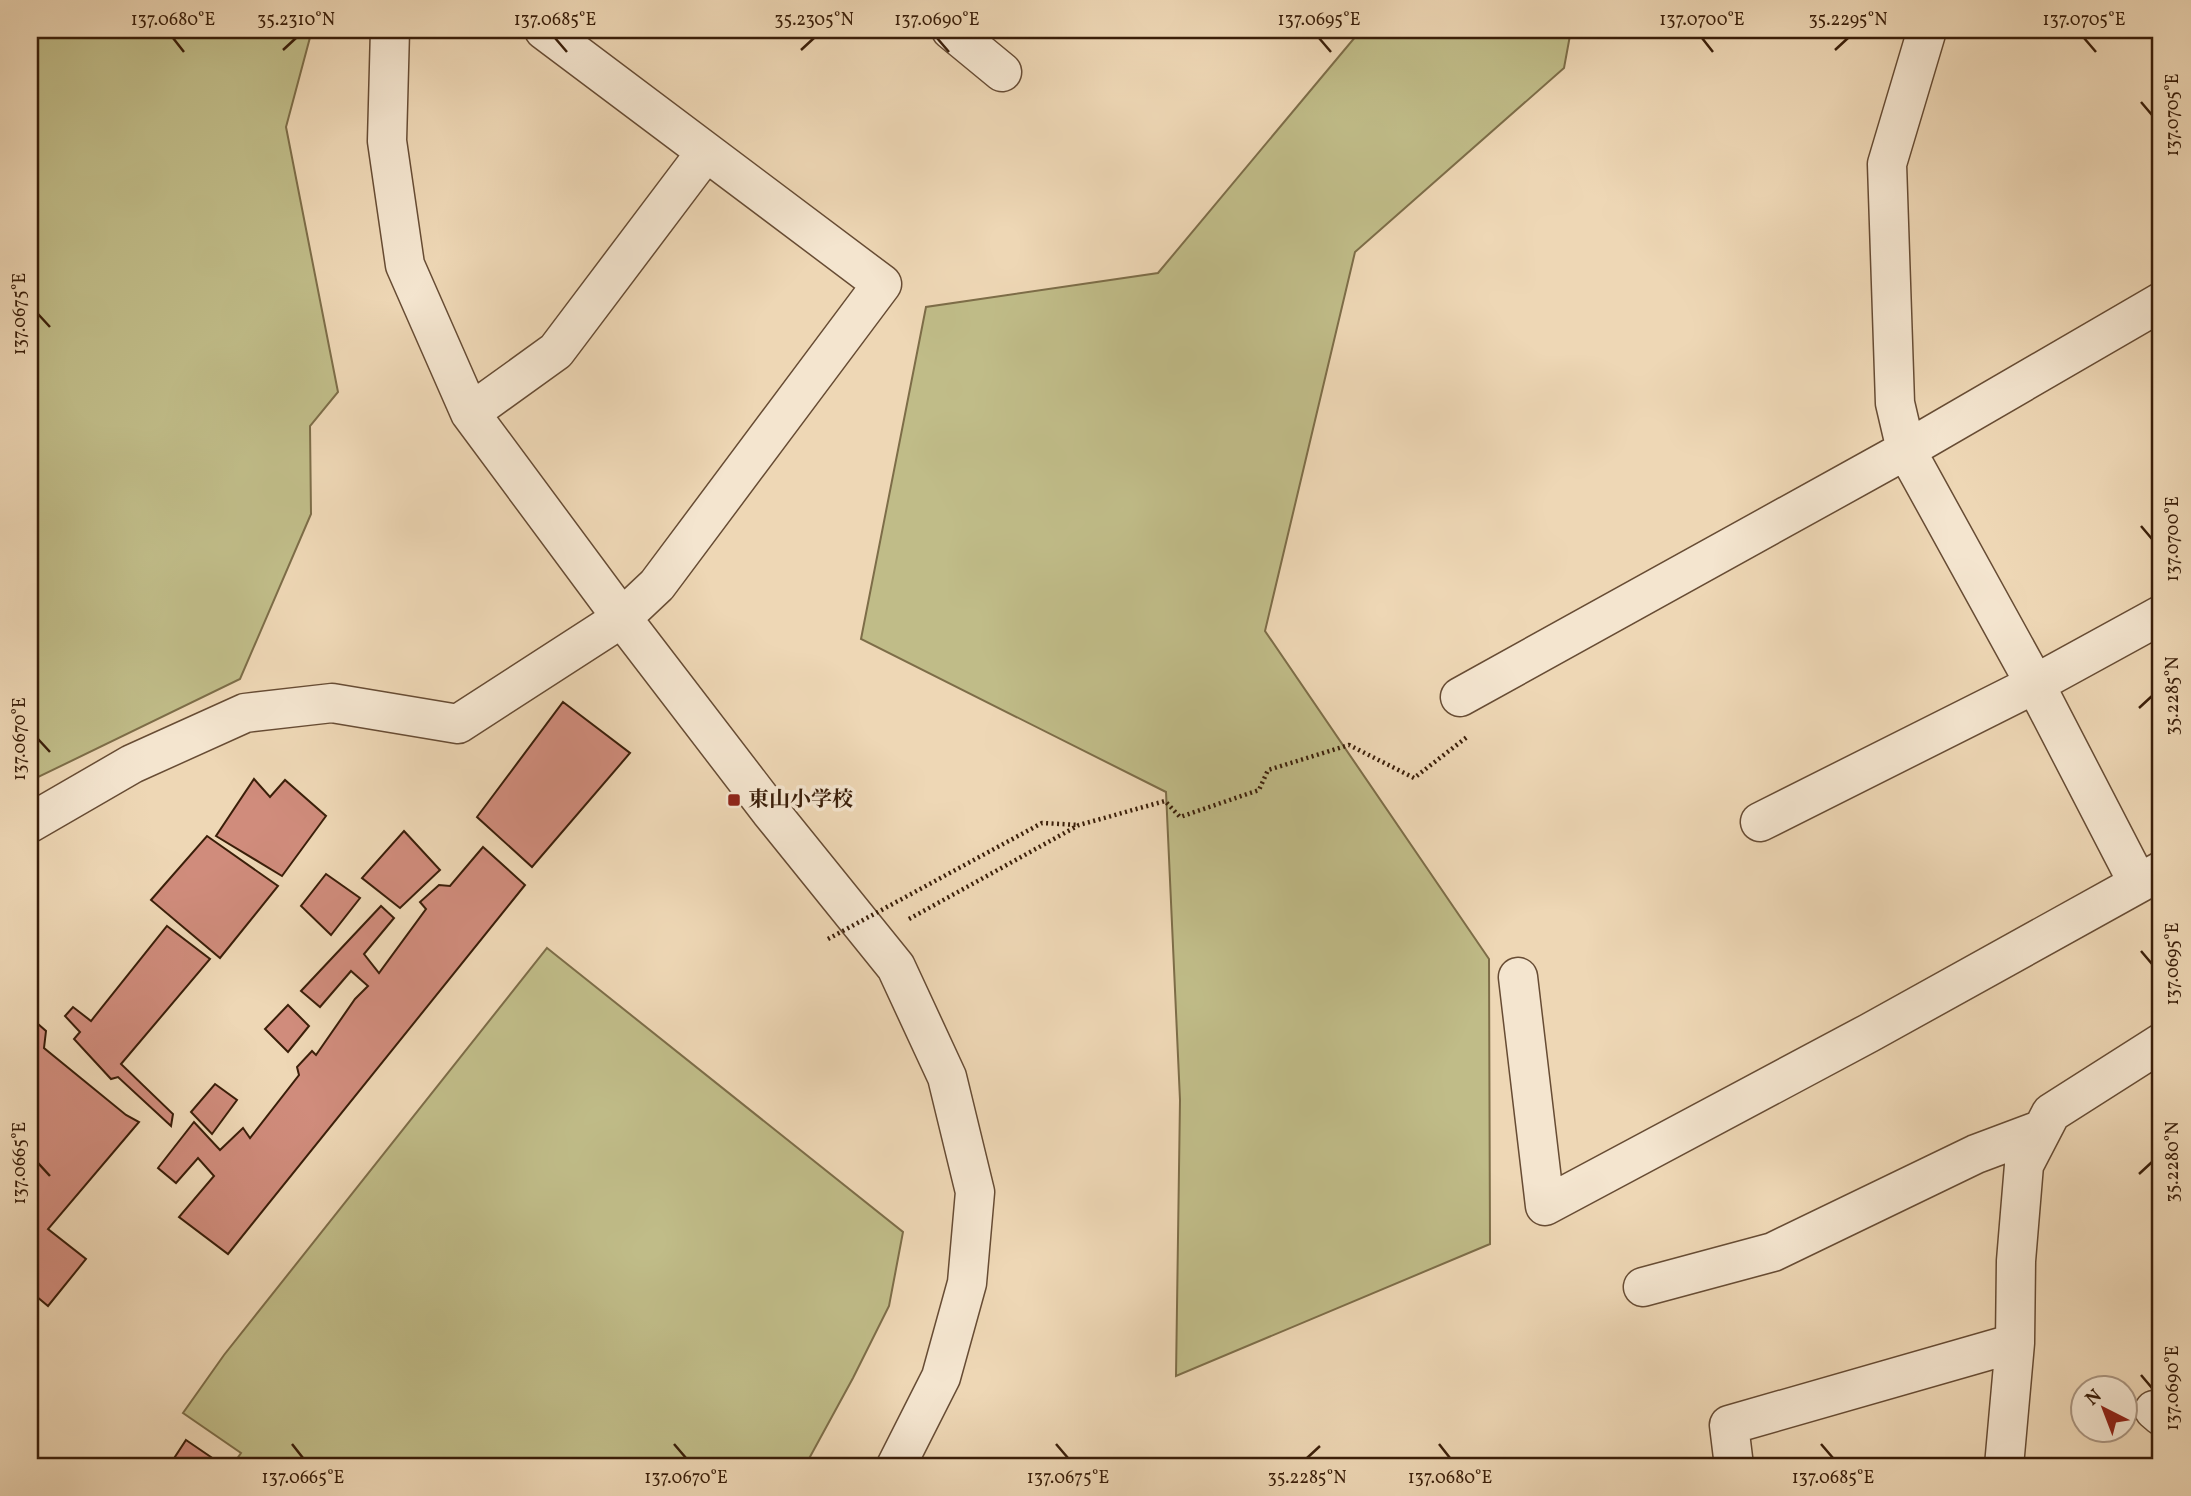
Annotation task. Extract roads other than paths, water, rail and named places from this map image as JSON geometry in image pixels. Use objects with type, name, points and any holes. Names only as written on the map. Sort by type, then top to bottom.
[{"type":"street","points":[[390,30],[387,141],[405,265],[470,413],[622,618],[812,864],[896,967],[947,1077],[975,1192],[967,1283],[941,1377],[896,1466]]},
{"type":"street","points":[[30,822],[132,764],[245,713],[332,702],[458,724],[622,618],[657,585],[882,285],[544,30]]},
{"type":"street","points":[[951,30],[1002,72]]},
{"type":"street","points":[[1518,977],[1545,1206],[1870,1033],[2150,877],[2035,684],[1906,450],[1895,403],[1887,164],[1927,30]]},
{"type":"street","points":[[470,413],[556,351],[706,152]]},
{"type":"street","points":[[1460,697],[1906,450],[2161,302]]},
{"type":"street","points":[[1760,822],[2035,684],[2161,615]]},
{"type":"street","points":[[2004,1466],[2015,1343],[2016,1261],[2024,1165],[2051,1113],[2161,1043]]},
{"type":"street","points":[[1643,1287],[1773,1252],[1976,1154],[2040,1130]]},
{"type":"street","points":[[1734,1466],[1729,1424],[2015,1343]]},
{"type":"place","name":"東山小学校","points":[[734,800]]}]
